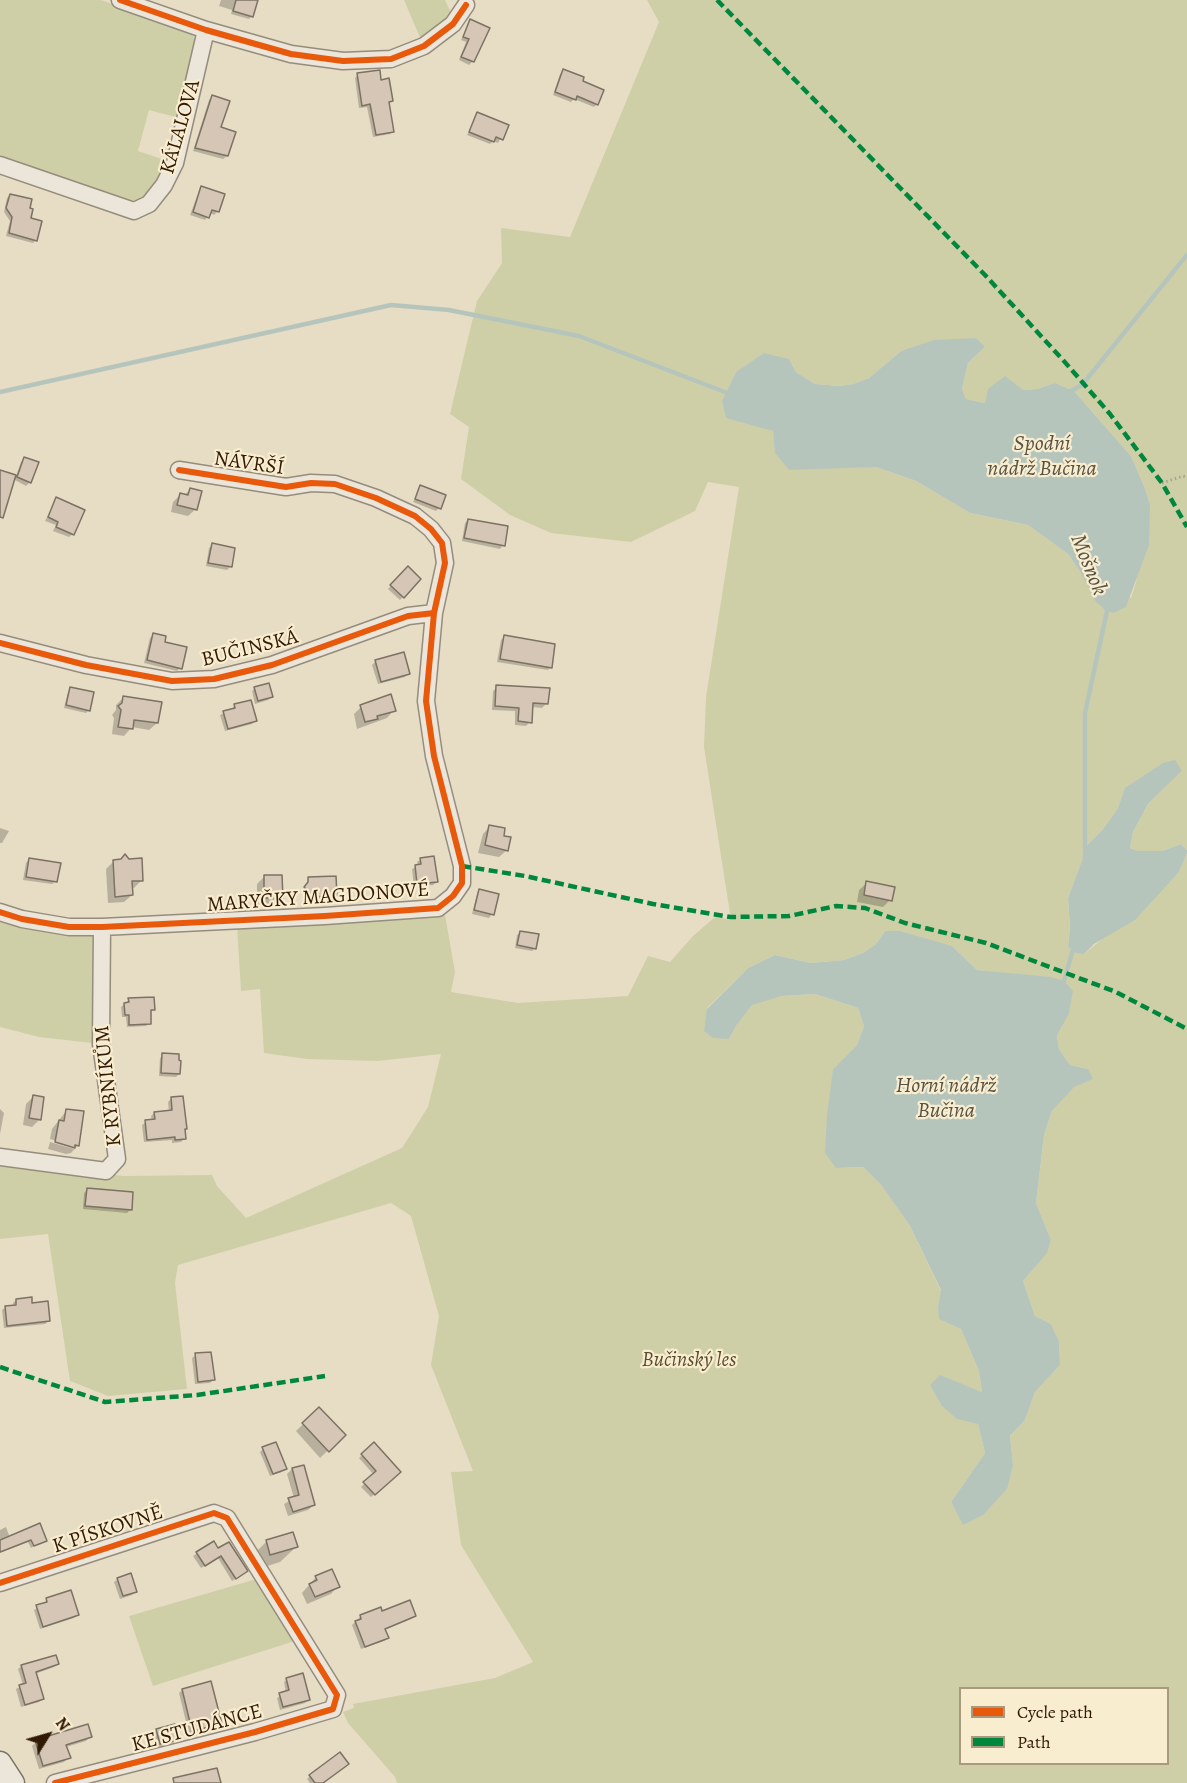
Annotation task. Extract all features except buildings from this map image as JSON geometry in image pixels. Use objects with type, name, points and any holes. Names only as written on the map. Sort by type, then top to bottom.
[{"type":"street","points":[[120,0],[206,30],[291,54],[343,61],[391,59],[424,46],[453,24],[466,5]]},
{"type":"street","name":"KÁLALOVA","points":[[0,165],[134,211],[149,204],[164,185],[175,162],[206,30]]},
{"type":"street","name":"NÁVRŠÍ","points":[[179,470],[286,487],[311,483],[335,484],[376,498],[415,516],[431,529],[442,543],[445,563],[434,613]]},
{"type":"street","name":"BUČINSKÁ","points":[[0,642],[86,665],[172,681],[214,679],[272,665],[408,616],[434,613]]},
{"type":"street","name":"MARYČKY MAGDONOVÉ","points":[[0,912],[22,919],[69,927],[102,927],[438,908],[453,896],[462,883],[462,866],[434,756],[426,700],[434,613]]},
{"type":"street","name":"K RYBNÍKŮM","points":[[0,1156],[106,1171],[117,1158],[101,1044],[102,927]]},
{"type":"street","name":"K PÍSKOVNĚ","points":[[0,1583],[214,1513],[227,1518],[337,1695]]},
{"type":"street","name":"KE STUDÁNCE","points":[[55,1783],[255,1732],[333,1709],[337,1695]]},
{"type":"street","points":[[0,1762],[13,1783]]},
{"type":"path","points":[[1162,483],[1183,476],[1187,477]]},
{"type":"green space","points":[[0,0],[101,0],[191,32],[196,41],[179,118],[149,110],[138,151],[168,161],[146,200],[130,200],[0,157]]},
{"type":"green space","points":[[404,0],[445,0],[452,15],[421,40]]},
{"type":"green space","name":"Bučinský les","points":[[647,0],[1187,0],[1187,850],[1181,844],[1162,851],[1138,851],[1130,848],[1133,832],[1148,804],[1182,771],[1126,788],[1118,808],[1103,829],[1088,844],[1068,898],[1070,928],[1068,945],[1084,954],[1157,894],[1179,872],[1187,853],[1187,1783],[397,1783],[395,1777],[348,1723],[343,1712],[354,1708],[353,1704],[495,1678],[533,1662],[461,1545],[451,1472],[473,1471],[431,1365],[439,1316],[411,1216],[391,1203],[178,1265],[175,1283],[187,1389],[108,1396],[70,1381],[48,1234],[0,1239],[0,1163],[125,1176],[212,1175],[217,1186],[246,1218],[402,1148],[428,1107],[441,1054],[378,1061],[307,1059],[264,1053],[260,989],[241,991],[237,926],[333,924],[445,915],[455,972],[451,992],[518,1003],[628,996],[648,956],[670,962],[693,936],[715,917],[731,920],[704,747],[706,697],[739,487],[708,482],[695,511],[631,542],[551,533],[510,515],[461,479],[469,427],[450,414],[477,301],[502,263],[501,228],[570,237],[659,22]],"holes":[[[985,347],[968,363],[962,389],[966,399],[985,403],[1023,390],[1037,389],[1055,383],[1074,391],[1131,456],[1150,504],[1131,598],[1081,573],[1068,554],[1028,525],[970,513],[916,481],[876,467],[845,467],[776,453],[773,431],[722,402],[736,372],[789,359],[796,372],[815,384],[840,386],[869,378],[901,351]],[[885,931],[952,946],[977,970],[1028,976],[1062,1027],[1057,1036],[1059,1049],[1070,1065],[1088,1069],[1052,1111],[1044,1135],[1036,1203],[1051,1240],[1046,1253],[1023,1281],[1035,1316],[1051,1324],[1059,1341],[1060,1365],[1035,1392],[1025,1420],[1010,1436],[1013,1465],[964,1525],[951,1502],[985,1453],[978,1424],[940,1376],[982,1392],[979,1371],[961,1329],[938,1306],[941,1291],[910,1226],[881,1185],[863,1167],[836,1168],[833,1069],[857,1045],[864,1026],[858,1008],[815,994],[782,996],[752,1004],[729,1039],[707,1008],[748,968],[775,955],[811,963],[844,960],[863,953],[876,944]]]},
{"type":"green space","points":[[0,916],[99,932],[101,1044],[39,1037],[0,1027]]},
{"type":"green space","points":[[260,1578],[298,1640],[153,1686],[129,1616]]},
{"type":"water","name":"Spodní nádrž Bučina","points":[[976,338],[985,347],[968,363],[962,389],[966,399],[985,403],[988,389],[1005,376],[1023,390],[1037,389],[1055,383],[1074,391],[1131,456],[1150,504],[1149,545],[1126,607],[1114,613],[1107,611],[1096,602],[1068,554],[1028,525],[970,513],[916,481],[876,467],[789,470],[775,453],[773,431],[726,418],[722,401],[736,372],[764,353],[789,359],[796,372],[815,384],[840,386],[869,378],[901,351],[934,340]]},
{"type":"water","points":[[1175,760],[1182,771],[1148,804],[1133,832],[1130,848],[1138,851],[1162,851],[1181,844],[1187,853],[1179,872],[1135,920],[1094,944],[1084,954],[1075,953],[1068,946],[1070,928],[1068,898],[1088,844],[1103,829],[1118,808],[1125,788],[1163,763]]},
{"type":"water","name":"Horní nádrž Bučina","points":[[885,931],[900,931],[952,946],[977,970],[1051,977],[1064,981],[1073,991],[1069,1013],[1057,1036],[1059,1049],[1070,1065],[1088,1069],[1093,1079],[1074,1087],[1052,1111],[1044,1135],[1036,1203],[1051,1240],[1047,1253],[1023,1281],[1035,1316],[1051,1324],[1059,1341],[1060,1365],[1035,1392],[1025,1420],[1010,1436],[1013,1465],[1007,1489],[983,1515],[963,1525],[951,1502],[985,1453],[978,1424],[957,1419],[942,1406],[930,1385],[940,1375],[982,1392],[979,1371],[961,1329],[939,1319],[938,1306],[941,1290],[910,1226],[881,1185],[863,1167],[836,1168],[825,1153],[833,1069],[857,1045],[864,1026],[858,1008],[815,994],[782,996],[752,1005],[729,1039],[713,1038],[704,1031],[707,1009],[748,968],[775,955],[811,963],[844,960],[863,953],[876,944]]},
{"type":"waterway","name":"Mošnok","points":[[1069,392],[1082,385],[1187,255]]},
{"type":"waterway","points":[[0,392],[391,305],[449,310],[579,336],[730,394]]},
{"type":"waterway","name":"Mošnok","points":[[1085,859],[1085,713],[1107,611],[1105,606]]},
{"type":"waterway","name":"Mošnok","points":[[1064,981],[1074,946]]},
{"type":"marked path","points":[[717,0],[985,275],[1063,360],[1110,414],[1162,483],[1187,527]]},
{"type":"marked path","points":[[462,866],[525,876],[653,904],[730,917],[789,916],[836,906],[865,908],[905,923],[986,943],[1116,992],[1187,1029]]},
{"type":"marked path","points":[[0,1367],[105,1402],[197,1395],[325,1376]]},
{"type":"cycle path","points":[[120,0],[206,30],[291,54],[343,61],[391,59],[424,46],[453,24],[466,5]]},
{"type":"cycle path","points":[[0,912],[22,919],[69,927],[325,916],[438,908],[453,896],[462,883],[462,866],[434,756],[426,701],[434,613],[445,563],[442,543],[431,529],[415,516],[376,498],[335,484],[311,483],[286,487],[179,470]]},
{"type":"cycle path","points":[[0,643],[86,665],[172,681],[214,679],[272,665],[408,616],[434,613]]},
{"type":"cycle path","points":[[0,1583],[214,1513],[227,1518],[337,1695],[333,1709],[255,1732],[55,1783]]}]
